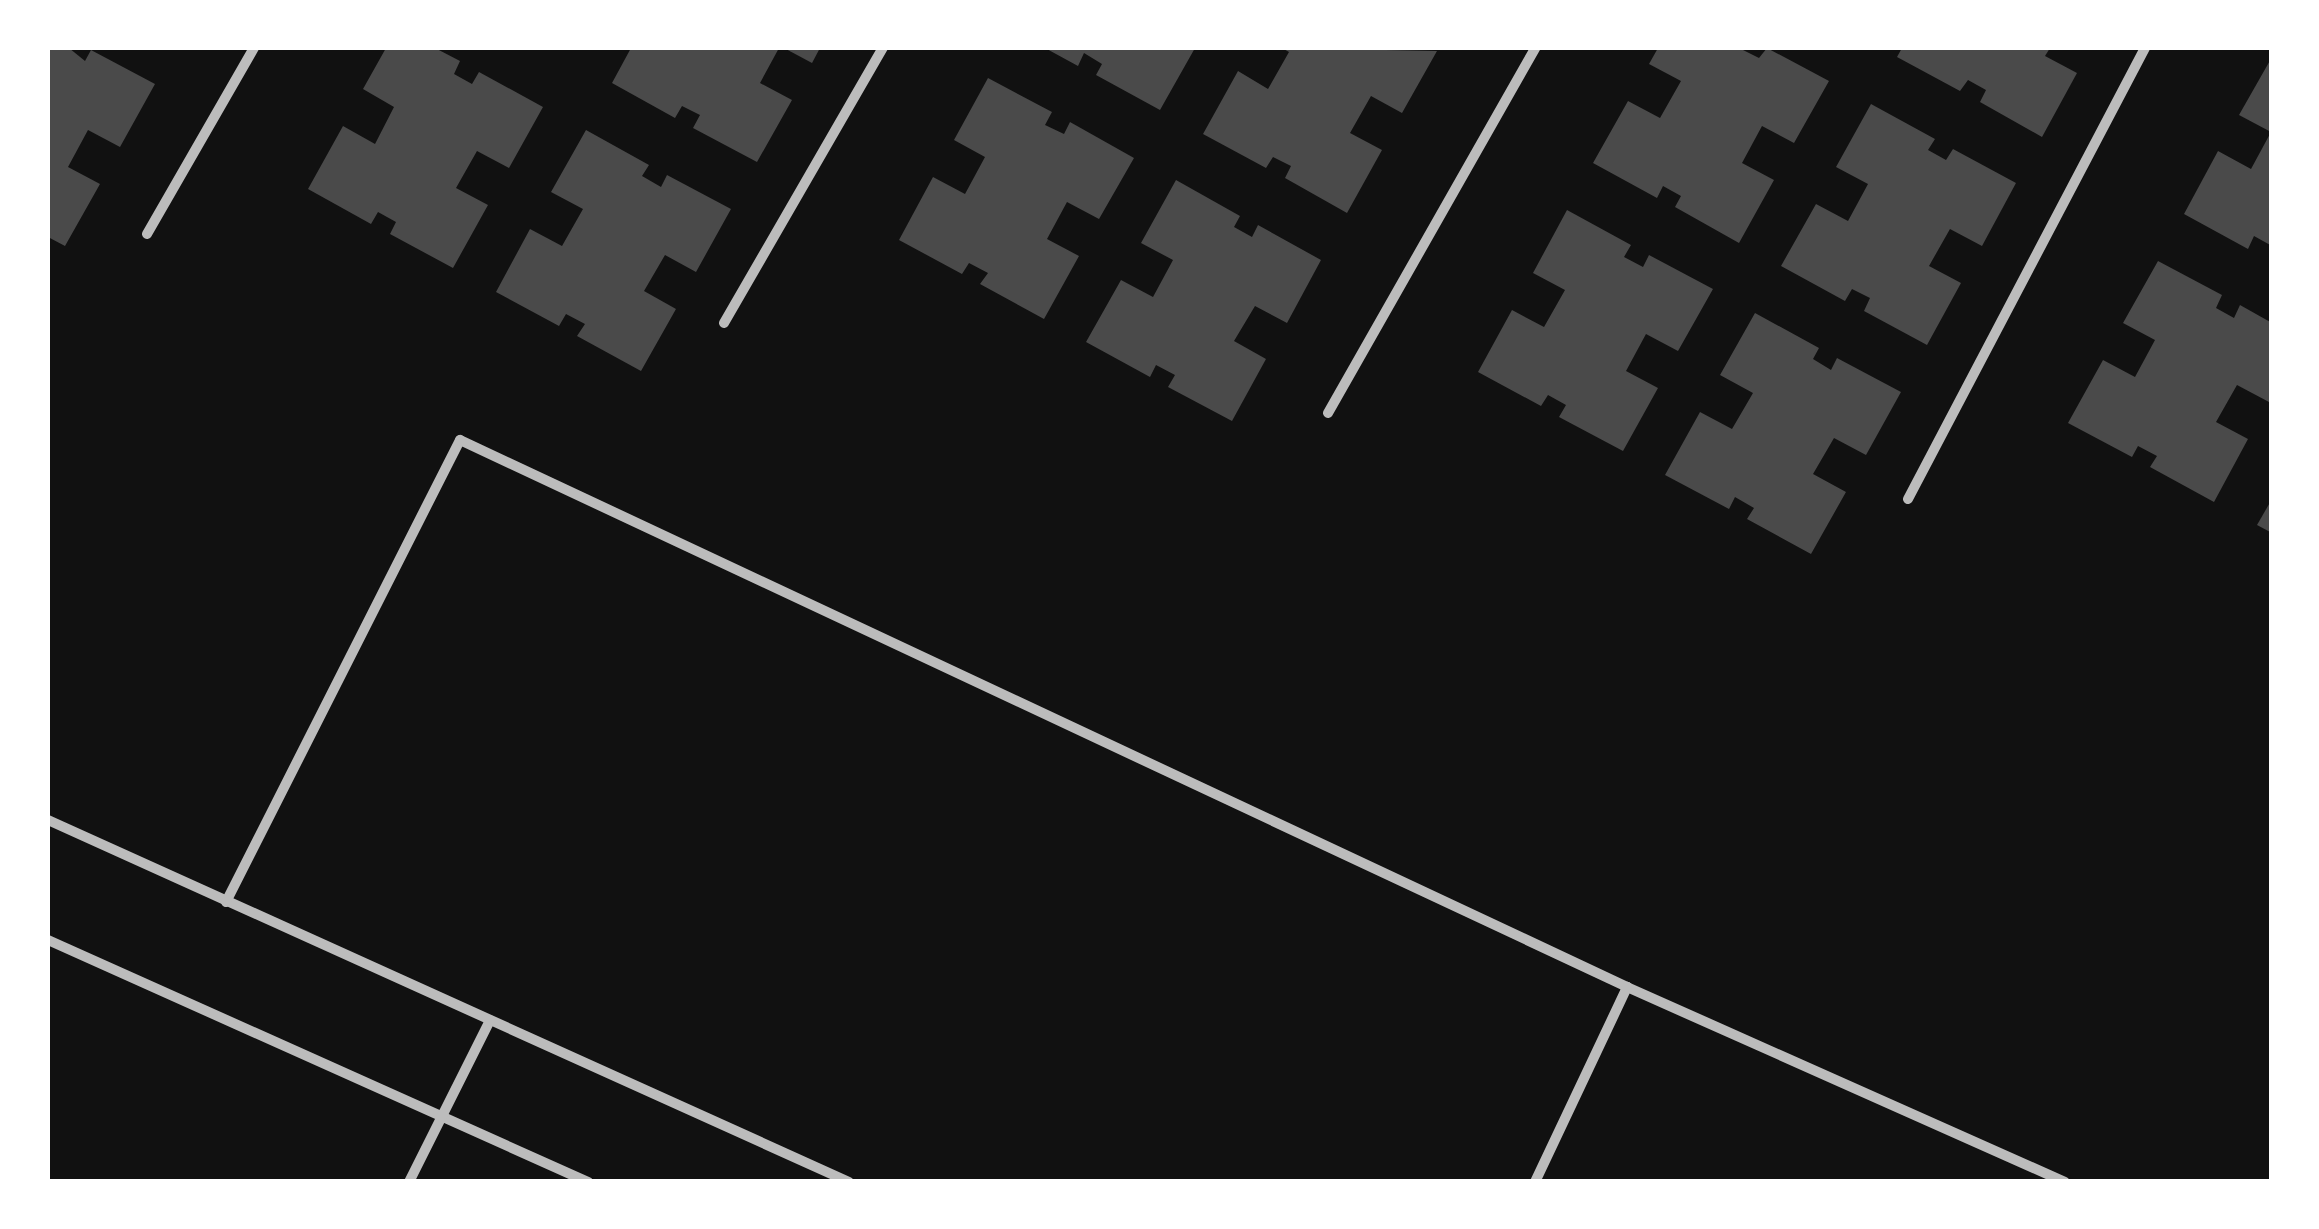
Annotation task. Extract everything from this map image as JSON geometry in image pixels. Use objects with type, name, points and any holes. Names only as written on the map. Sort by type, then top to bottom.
[{"type":"street","points":[[147,234],[254,48]]},
{"type":"street","points":[[724,324],[883,48]]},
{"type":"street","points":[[1328,414],[1534,48]]},
{"type":"street","points":[[1908,499],[2145,48]]},
{"type":"street","points":[[226,902],[460,440],[1628,986],[2064,1182]]},
{"type":"street","points":[[48,820],[850,1182]]},
{"type":"street","points":[[48,940],[588,1182]]},
{"type":"street","points":[[1535,1182],[1628,986]]},
{"type":"street","points":[[409,1182],[437,1114],[490,1020]]},
{"type":"building","points":[[48,48],[69,48],[85,61],[91,50],[155,84],[120,147],[88,130],[68,167],[100,184],[65,246],[48,237]]},
{"type":"building","points":[[386,48],[435,48],[460,61],[454,74],[472,84],[479,72],[543,107],[509,168],[477,151],[456,188],[488,205],[453,268],[390,234],[396,222],[378,212],[371,224],[308,189],[343,126],[375,144],[394,107],[363,89]]},
{"type":"building","points":[[631,48],[779,48],[760,83],[792,100],[757,162],[693,128],[700,115],[682,106],[675,118],[612,83]]},
{"type":"building","points":[[784,48],[820,48],[812,63]]},
{"type":"building","points":[[1045,48],[1195,48],[1160,110],[1096,75],[1102,64],[1084,53],[1078,66]]},
{"type":"building","points":[[1282,48],[1437,51],[1402,113],[1371,96],[1350,133],[1382,150],[1347,213],[1285,178],[1291,166],[1273,157],[1266,168],[1203,134],[1238,71],[1268,89],[1289,52]]},
{"type":"building","points":[[1658,48],[1739,48],[1759,58],[1767,48],[1829,81],[1794,143],[1762,126],[1742,163],[1774,180],[1739,243],[1675,207],[1681,196],[1663,186],[1657,198],[1593,163],[1628,101],[1660,118],[1681,81],[1649,64]]},
{"type":"building","points":[[1902,48],[2050,48],[2045,56],[2077,73],[2042,137],[1980,102],[1986,90],[1968,80],[1960,91],[1897,57]]},
{"type":"building","points":[[2272,57],[2272,246],[2254,236],[2248,249],[2184,214],[2218,151],[2251,169],[2271,132],[2239,115]]},
{"type":"building","points":[[988,78],[1052,112],[1045,125],[1064,134],[1070,122],[1134,158],[1099,219],[1067,202],[1047,239],[1079,256],[1044,319],[980,284],[988,273],[969,263],[962,274],[899,240],[933,177],[965,194],[985,157],[954,140]]},
{"type":"building","points":[[1871,104],[1935,139],[1928,150],[1946,160],[1953,149],[2016,183],[1982,246],[1950,229],[1929,266],[1961,283],[1927,345],[1864,311],[1870,298],[1852,289],[1845,301],[1781,266],[1816,204],[1848,221],[1868,184],[1836,167]]},
{"type":"building","points":[[586,130],[649,165],[642,176],[661,187],[667,175],[731,209],[696,272],[665,255],[644,291],[676,309],[641,371],[577,336],[585,324],[566,314],[559,326],[496,292],[530,229],[562,246],[583,209],[551,192]]},
{"type":"building","points":[[1176,180],[1240,216],[1234,227],[1252,237],[1258,225],[1321,260],[1287,323],[1255,306],[1234,341],[1266,359],[1232,421],[1168,387],[1175,375],[1156,365],[1150,377],[1086,342],[1121,280],[1153,297],[1173,260],[1141,243]]},
{"type":"building","points":[[1567,210],[1631,245],[1624,257],[1643,267],[1649,255],[1713,289],[1678,351],[1646,334],[1626,371],[1658,388],[1623,451],[1559,417],[1566,405],[1548,395],[1541,406],[1478,372],[1512,310],[1544,327],[1565,290],[1533,273]]},
{"type":"building","points":[[2158,261],[2222,295],[2216,308],[2234,318],[2240,305],[2272,323],[2272,397],[2269,402],[2237,385],[2216,422],[2248,439],[2214,502],[2150,467],[2157,456],[2138,446],[2132,457],[2068,423],[2103,360],[2135,377],[2155,340],[2123,323]]},
{"type":"building","points":[[1755,313],[1819,348],[1813,359],[1831,370],[1837,358],[1901,392],[1866,455],[1834,438],[1813,474],[1846,492],[1811,554],[1747,519],[1754,508],[1735,497],[1729,509],[1665,475],[1700,412],[1732,429],[1753,393],[1720,375]]},
{"type":"building","points":[[2272,499],[2272,533],[2257,525]]}]
